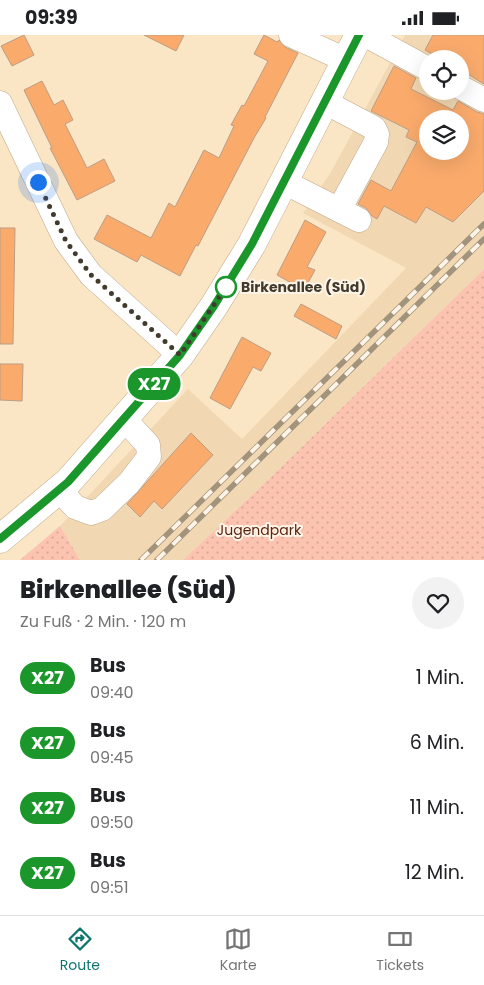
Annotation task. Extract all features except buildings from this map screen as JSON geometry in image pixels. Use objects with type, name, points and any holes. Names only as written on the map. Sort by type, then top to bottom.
[{"type":"main road","points":[[0,539],[68,482],[180,355],[214,306],[252,244],[359,35]]},
{"type":"street","points":[[292,35],[346,61]]},
{"type":"street","points":[[366,35],[419,64]]},
{"type":"street","points":[[384,35],[419,53]]},
{"type":"street","points":[[469,79],[484,87]]},
{"type":"street","points":[[469,92],[484,100]]},
{"type":"street","points":[[284,182],[349,215],[376,142],[377,134],[374,128],[325,102]]},
{"type":"street","points":[[0,103],[66,241],[91,275],[180,355]]},
{"type":"street","points":[[59,489],[75,507],[91,513],[102,509],[124,489],[149,457],[150,450],[148,445],[124,419]]},
{"type":"shaded area","points":[[405,35],[484,35],[484,269],[268,480],[183,560],[80,560],[60,526],[188,389],[242,439],[406,268],[303,213],[331,172]]},
{"type":"green space","name":"Jugendpark","points":[[484,269],[484,560],[183,560],[268,480]]},
{"type":"green space","points":[[60,526],[80,560],[20,560]]},
{"type":"railway","points":[[141,560],[484,224]]},
{"type":"railway","points":[[157,560],[484,239]]},
{"type":"bus line","name":"X27","points":[[0,539],[68,482],[180,355],[214,306],[252,244],[359,35]]},
{"type":"place","name":"Birkenallee (Süd)","points":[[226,287]]},
{"type":"route","points":[[38,182],[66,241],[91,275],[180,355],[226,287]]}]
